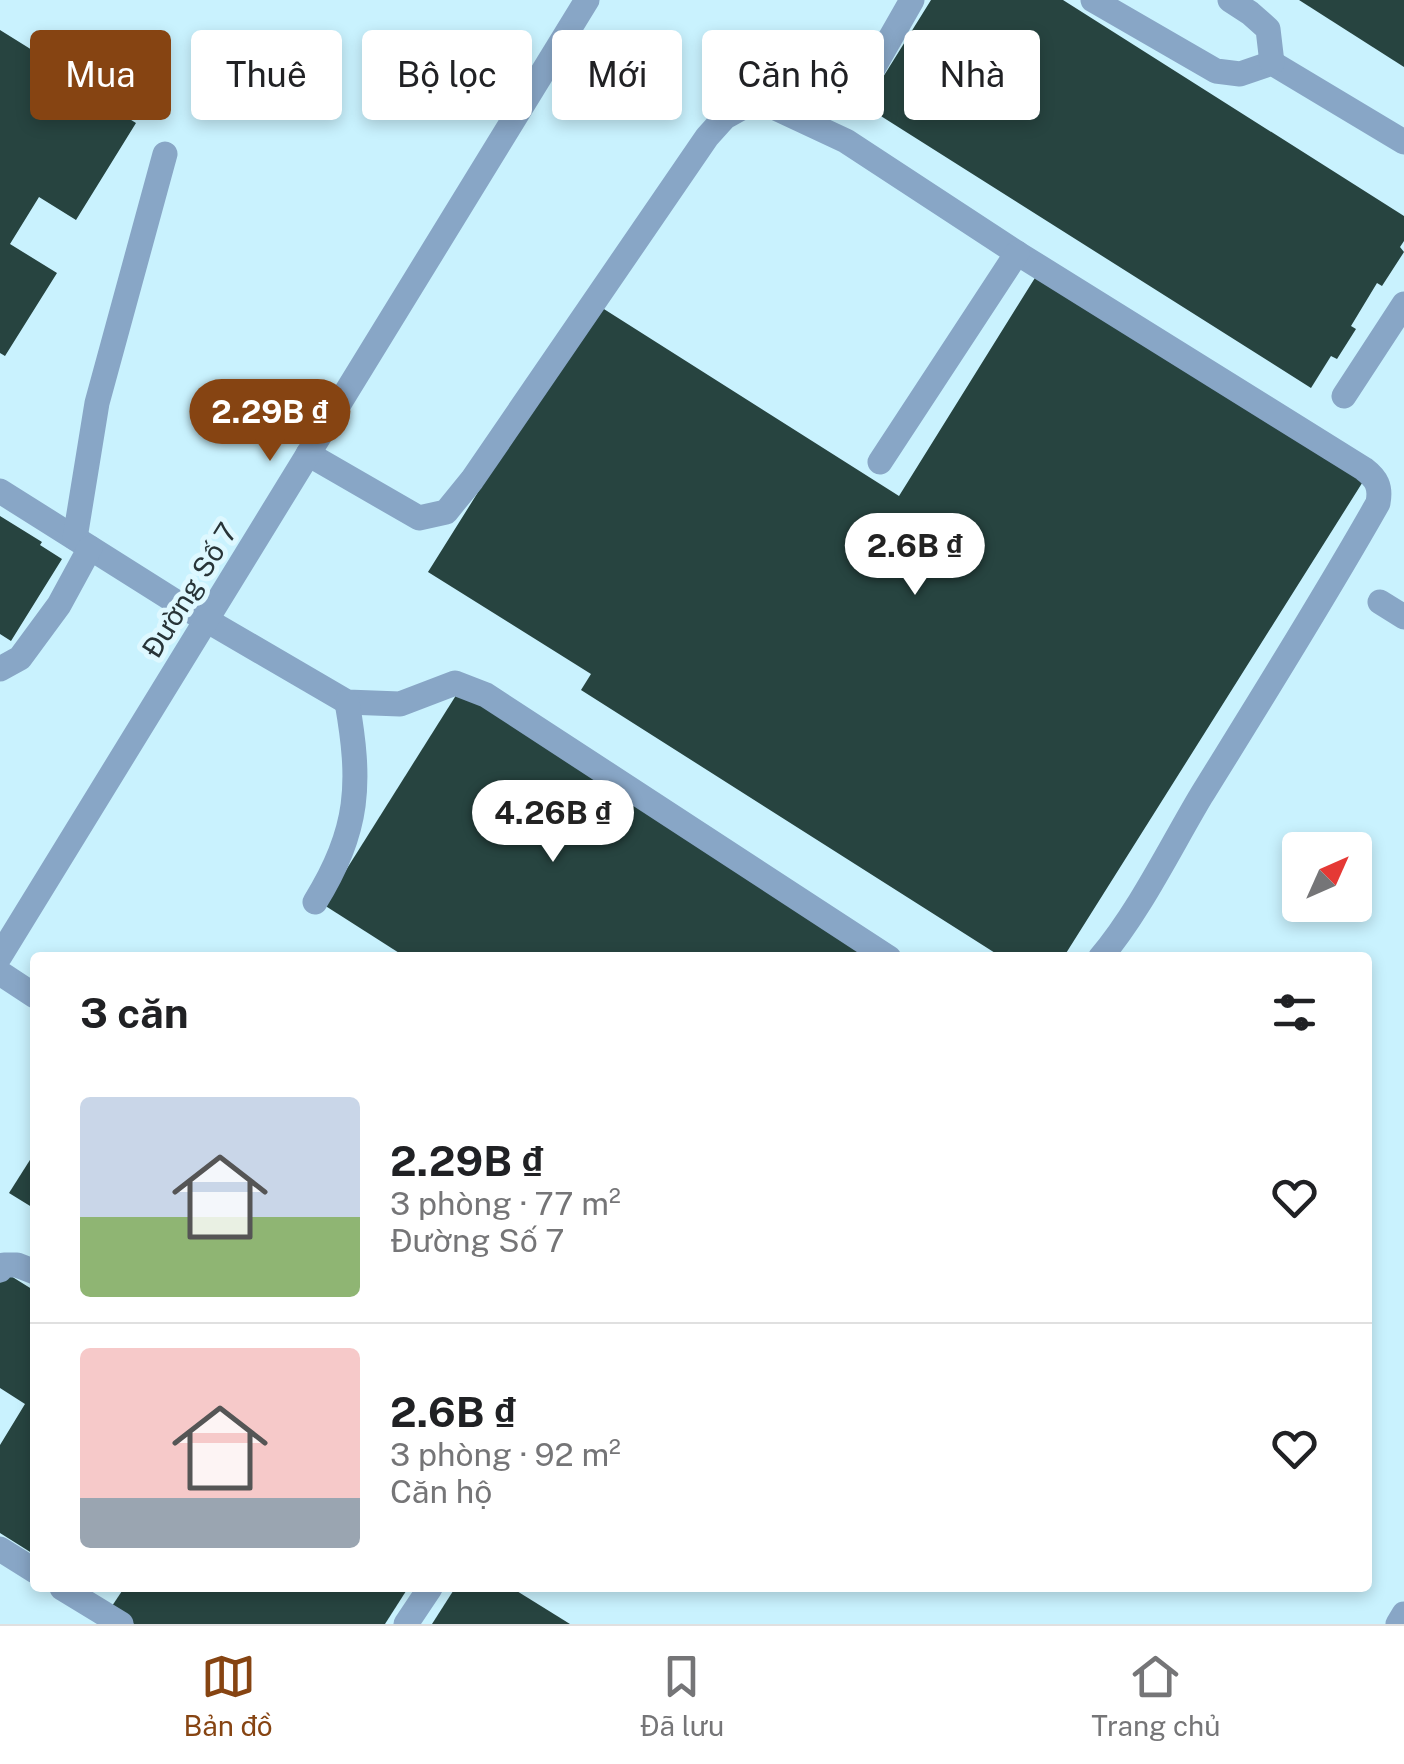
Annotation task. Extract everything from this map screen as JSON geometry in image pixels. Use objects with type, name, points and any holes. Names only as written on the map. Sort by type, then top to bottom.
[{"type":"street","name":"Đường Số 7","points":[[0,956],[587,0]]},
{"type":"street","points":[[884,49],[912,0]]},
{"type":"street","points":[[1093,0],[1216,71],[1240,74],[1272,63],[1404,142]]},
{"type":"street","points":[[1230,0],[1268,28],[1272,63]]},
{"type":"street","points":[[308,454],[419,518],[446,512],[472,480],[691,157],[726,117],[742,106],[768,106],[846,142],[1364,469],[1381,489],[1378,503],[1326,594],[1105,952]]},
{"type":"street","points":[[0,691],[10,663],[59,605],[83,543],[97,403],[165,154]]},
{"type":"street","points":[[880,462],[1017,253]]},
{"type":"street","points":[[1344,396],[1404,304]]},
{"type":"street","points":[[0,491],[206,621],[346,702],[400,704],[456,683],[486,695],[880,952]]},
{"type":"street","points":[[1380,602],[1404,617]]},
{"type":"street","points":[[316,902],[345,846],[355,798],[356,754],[346,702]]},
{"type":"street","points":[[0,973],[30,993]]},
{"type":"street","points":[[0,1270],[4,1265],[18,1264],[30,1270]]},
{"type":"street","points":[[0,1549],[30,1568]]},
{"type":"street","points":[[69,1592],[121,1624]]},
{"type":"street","points":[[406,1624],[427,1592]]},
{"type":"street","points":[[1398,1624],[1404,1614]]},
{"type":"shaded area","points":[[0,0],[1404,0],[1404,1624],[0,1624]]},
{"type":"building","points":[[931,0],[1063,0],[1404,216],[1404,241],[1400,247],[1404,252],[1382,286],[1377,283],[1337,359],[1331,356],[1311,388],[884,118],[884,75],[904,43],[904,120],[1040,120],[1040,30],[912,30]]},
{"type":"building","points":[[1299,0],[1404,0],[1404,67]]},
{"type":"building","points":[[0,30],[30,49],[30,120],[136,123],[76,220],[39,197],[10,244],[57,273],[5,356],[0,353]]},
{"type":"building","points":[[1038,273],[1364,480],[1067,952],[994,952],[581,690],[591,674],[428,572],[596,304],[899,496]]},
{"type":"building","points":[[0,516],[62,559],[11,641],[0,634]]},
{"type":"building","points":[[460,689],[876,952],[398,952],[324,905]]},
{"type":"building","points":[[30,1160],[30,1206],[9,1193]]},
{"type":"building","points":[[6,1273],[30,1288],[30,1552],[0,1533],[0,1445],[25,1404],[0,1388],[0,1283]]},
{"type":"building","points":[[121,1592],[405,1592],[385,1624],[134,1624],[110,1609]]},
{"type":"building","points":[[452,1592],[518,1592],[570,1624],[432,1624]]}]
